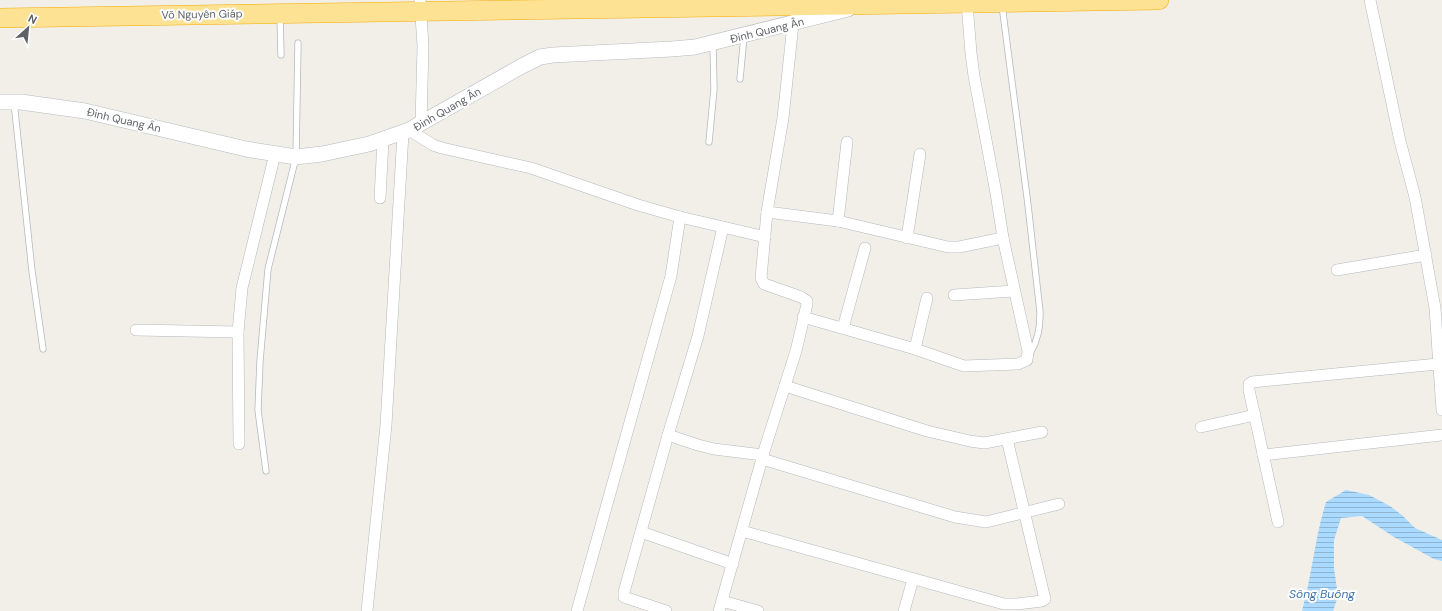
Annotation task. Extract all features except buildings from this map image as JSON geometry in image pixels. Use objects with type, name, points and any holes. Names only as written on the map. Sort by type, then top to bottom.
[{"type":"highway","name":"Võ Nguyên Giáp","points":[[0,18],[280,13],[415,7],[890,4],[1158,0]]},
{"type":"street","points":[[1370,0],[1400,141],[1415,197],[1426,255],[1436,315],[1438,364],[1442,405]]},
{"type":"street","points":[[803,317],[916,349],[964,366],[1018,364],[1027,360],[1028,351],[1003,238],[974,76],[967,3]]},
{"type":"street","name":"Đinh Quang Ân","points":[[7,102],[85,111],[246,149],[296,157],[369,144],[411,129],[540,57],[553,55],[672,49],[713,43],[855,8],[890,4]]},
{"type":"street","points":[[367,611],[386,425],[411,129],[423,46],[415,7]]},
{"type":"street","points":[[758,611],[721,606],[763,457],[796,351],[807,301],[804,298],[767,285],[762,281],[768,212],[783,118],[793,24]]},
{"type":"street","points":[[411,129],[433,145],[442,148],[531,168],[680,217],[765,237]]},
{"type":"street","points":[[380,198],[383,140]]},
{"type":"street","points":[[838,221],[847,142]]},
{"type":"street","points":[[240,444],[238,332],[242,288],[274,154]]},
{"type":"street","points":[[907,238],[920,154]]},
{"type":"street","points":[[768,212],[838,221],[948,247],[959,247],[1003,238]]},
{"type":"street","points":[[577,611],[671,276],[680,217]]},
{"type":"street","points":[[666,611],[624,596],[624,592],[668,435],[698,336],[723,227]]},
{"type":"street","points":[[844,328],[865,248]]},
{"type":"street","points":[[1337,270],[1426,255]]},
{"type":"street","points":[[954,295],[1014,291]]},
{"type":"street","points":[[916,349],[927,298]]},
{"type":"street","points":[[136,330],[238,332]]},
{"type":"street","points":[[1278,522],[1249,390],[1249,384],[1252,382],[1438,364]]},
{"type":"street","points":[[785,386],[927,431],[958,439],[984,443],[1042,432]]},
{"type":"street","points":[[1201,427],[1255,416]]},
{"type":"street","points":[[668,435],[714,449],[763,457],[955,517],[986,522],[1059,504]]},
{"type":"street","points":[[1263,455],[1442,435]]},
{"type":"street","points":[[742,531],[1004,604],[1042,601],[1045,599],[1007,439]]},
{"type":"street","points":[[641,532],[733,564]]},
{"type":"street","points":[[904,611],[913,579]]},
{"type":"lane","points":[[1002,2],[1040,312],[1038,337],[1027,360]]},
{"type":"lane","points":[[280,13],[281,54]]},
{"type":"lane","points":[[740,79],[744,36]]},
{"type":"lane","points":[[266,470],[258,410],[260,361],[268,269],[296,157],[298,43]]},
{"type":"lane","points":[[709,142],[714,89],[713,43]]},
{"type":"lane","points":[[7,102],[43,349]]},
{"type":"water","name":"Sông Buông","points":[[1346,490],[1369,495],[1390,506],[1415,528],[1442,540],[1442,561],[1434,559],[1394,537],[1362,516],[1341,518],[1334,540],[1334,568],[1338,596],[1333,611],[1302,611],[1326,502]]}]
